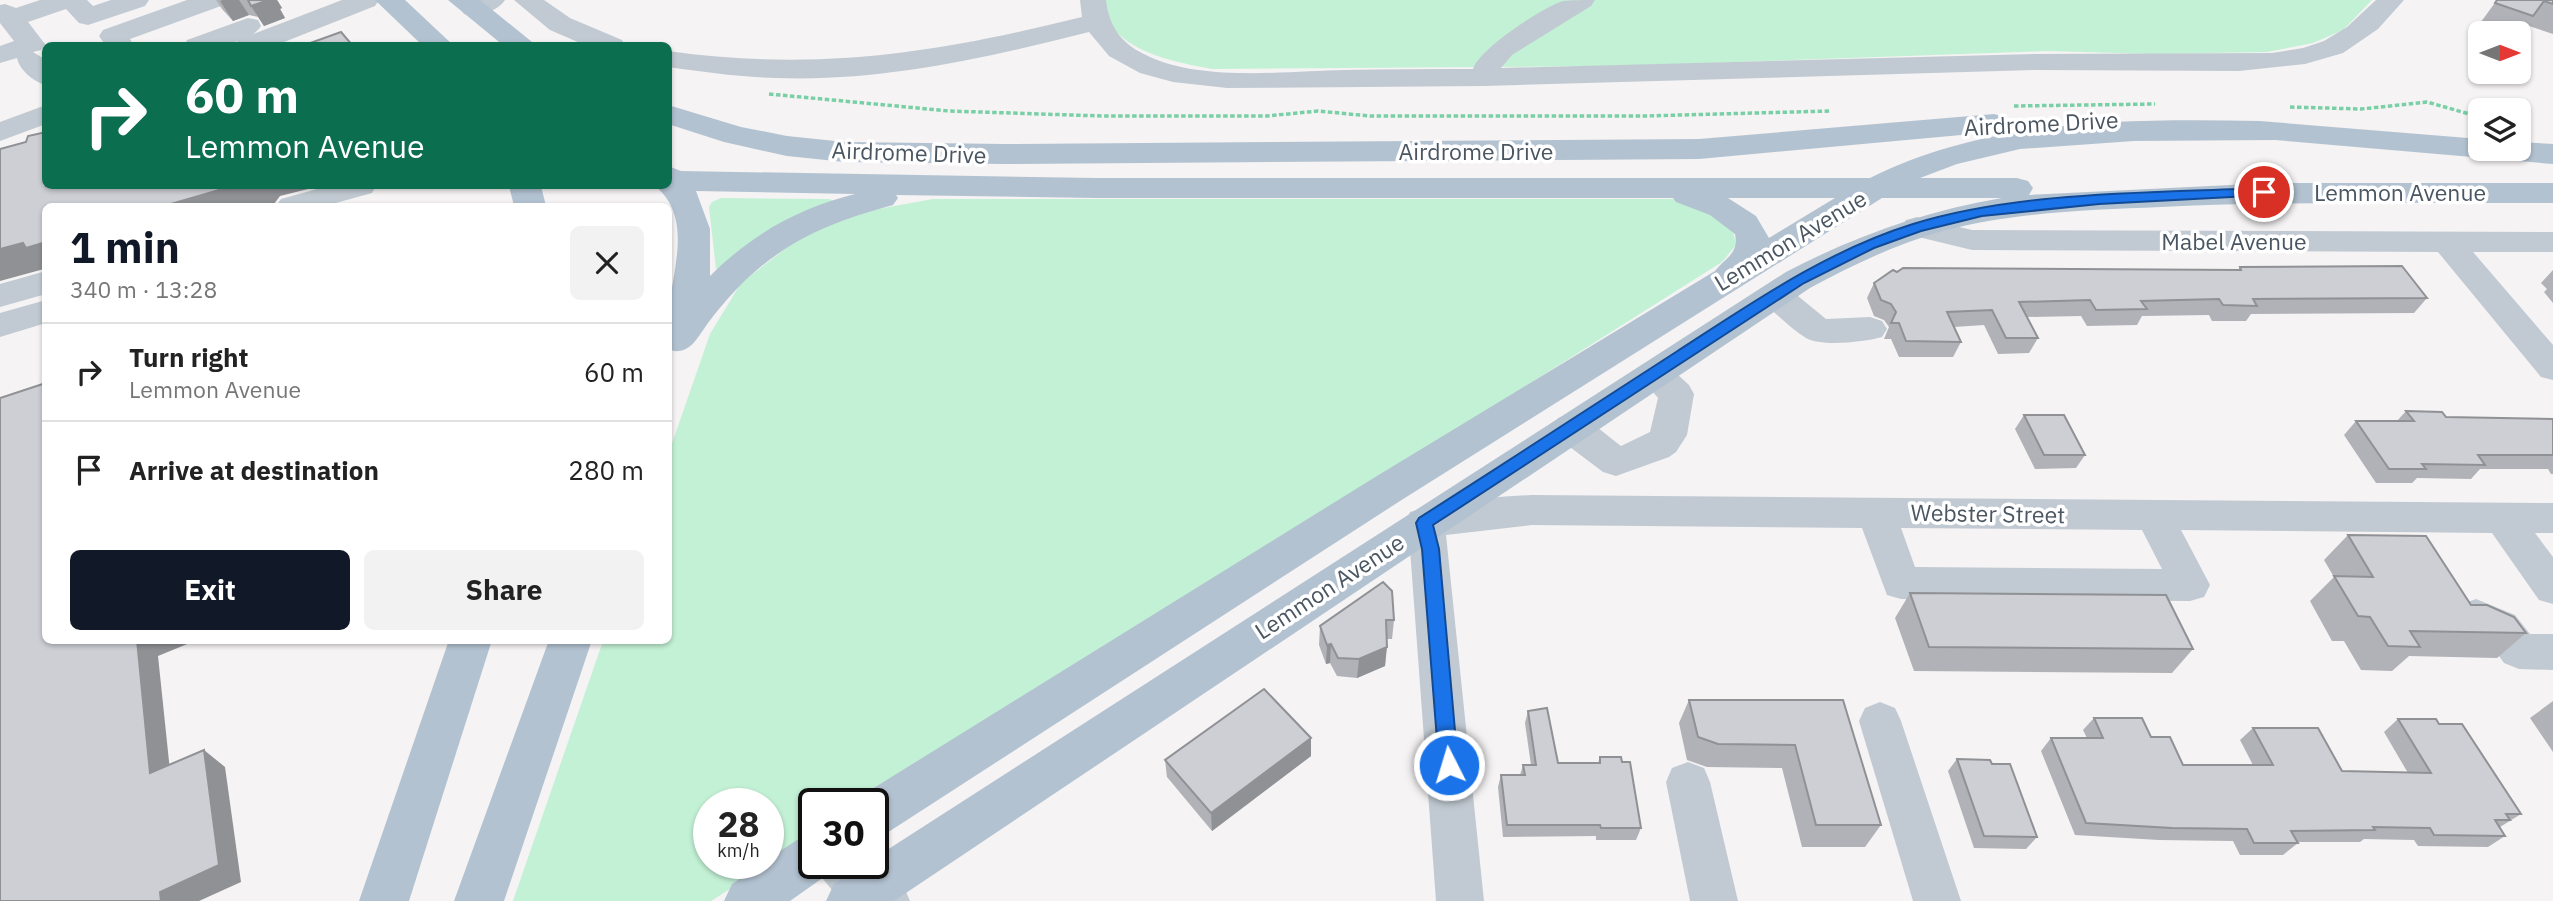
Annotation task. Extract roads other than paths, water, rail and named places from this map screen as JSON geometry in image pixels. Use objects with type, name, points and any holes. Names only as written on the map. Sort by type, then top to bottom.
[{"type":"main road","points":[[389,0],[430,37],[476,3],[519,42]]},
{"type":"main road","name":"Airdrome Drive","points":[[672,115],[735,135],[787,146],[845,152],[1004,154],[1699,149],[1990,124],[2091,120],[2204,123],[2287,119]]},
{"type":"main road","name":"Lemmon Avenue","points":[[889,805],[1386,490],[1903,172],[1948,155],[1994,143],[2084,133],[2287,119],[2553,154]]},
{"type":"main road","name":"Airdrome Drive","points":[[672,179],[945,187],[2061,188],[2264,192]]},
{"type":"main road","points":[[672,182],[689,211],[697,236],[695,271],[673,353]]},
{"type":"main road","points":[[673,353],[703,303],[740,264],[793,226],[868,201],[945,187]]},
{"type":"main road","points":[[1643,187],[1699,198],[1740,218],[1751,232],[1754,247],[1749,259],[1726,279]]},
{"type":"main road","name":"Lemmon Avenue","points":[[860,889],[1775,295],[1834,260],[1917,227],[2017,207],[2264,192],[2553,193]]},
{"type":"main road","points":[[1386,490],[1424,523]]},
{"type":"main road","points":[[384,901],[470,644]]},
{"type":"main road","points":[[479,901],[570,644]]},
{"type":"main road","points":[[748,901],[798,867]]},
{"type":"street","points":[[0,55],[31,44],[6,17],[66,0]]},
{"type":"street","points":[[72,0],[88,17],[136,0]]},
{"type":"street","points":[[118,42],[113,36],[212,0]]},
{"type":"street","points":[[217,42],[291,30],[366,0]]},
{"type":"street","points":[[527,0],[560,24],[603,42]]},
{"type":"street","points":[[1484,78],[1489,62],[1502,49],[1582,0]]},
{"type":"street","points":[[672,60],[756,70],[864,69],[984,49],[1095,11],[1106,40],[1127,57],[1152,68],[1178,74],[1244,78],[1484,78],[2047,61],[2242,63],[2313,54],[2342,44],[2364,29],[2391,0]]},
{"type":"street","points":[[291,30],[315,2]]},
{"type":"street","points":[[0,132],[42,116]]},
{"type":"street","points":[[302,203],[351,189]]},
{"type":"street","name":"Mabel Avenue","points":[[1917,227],[1972,240],[2553,242]]},
{"type":"street","points":[[2447,242],[2553,368]]},
{"type":"street","points":[[0,296],[42,283]]},
{"type":"street","points":[[1775,295],[1819,331],[1870,329]]},
{"type":"street","points":[[0,325],[42,312]]},
{"type":"street","points":[[1571,428],[1616,462],[1661,446],[1674,428],[1676,394],[1656,374]]},
{"type":"street","name":"Webster Street","points":[[1424,523],[1532,510],[1876,511],[2154,516],[2414,534],[2503,518],[2553,518]]},
{"type":"street","points":[[1876,511],[1901,583],[2190,585],[2154,516]]},
{"type":"street","points":[[2503,518],[2553,588]]},
{"type":"street","points":[[1424,523],[1430,549],[1460,901]]},
{"type":"street","points":[[2452,591],[2466,611],[2501,627],[2536,651]]},
{"type":"street","points":[[1880,721],[1937,901]]},
{"type":"street","points":[[1688,782],[1714,901]]}]
